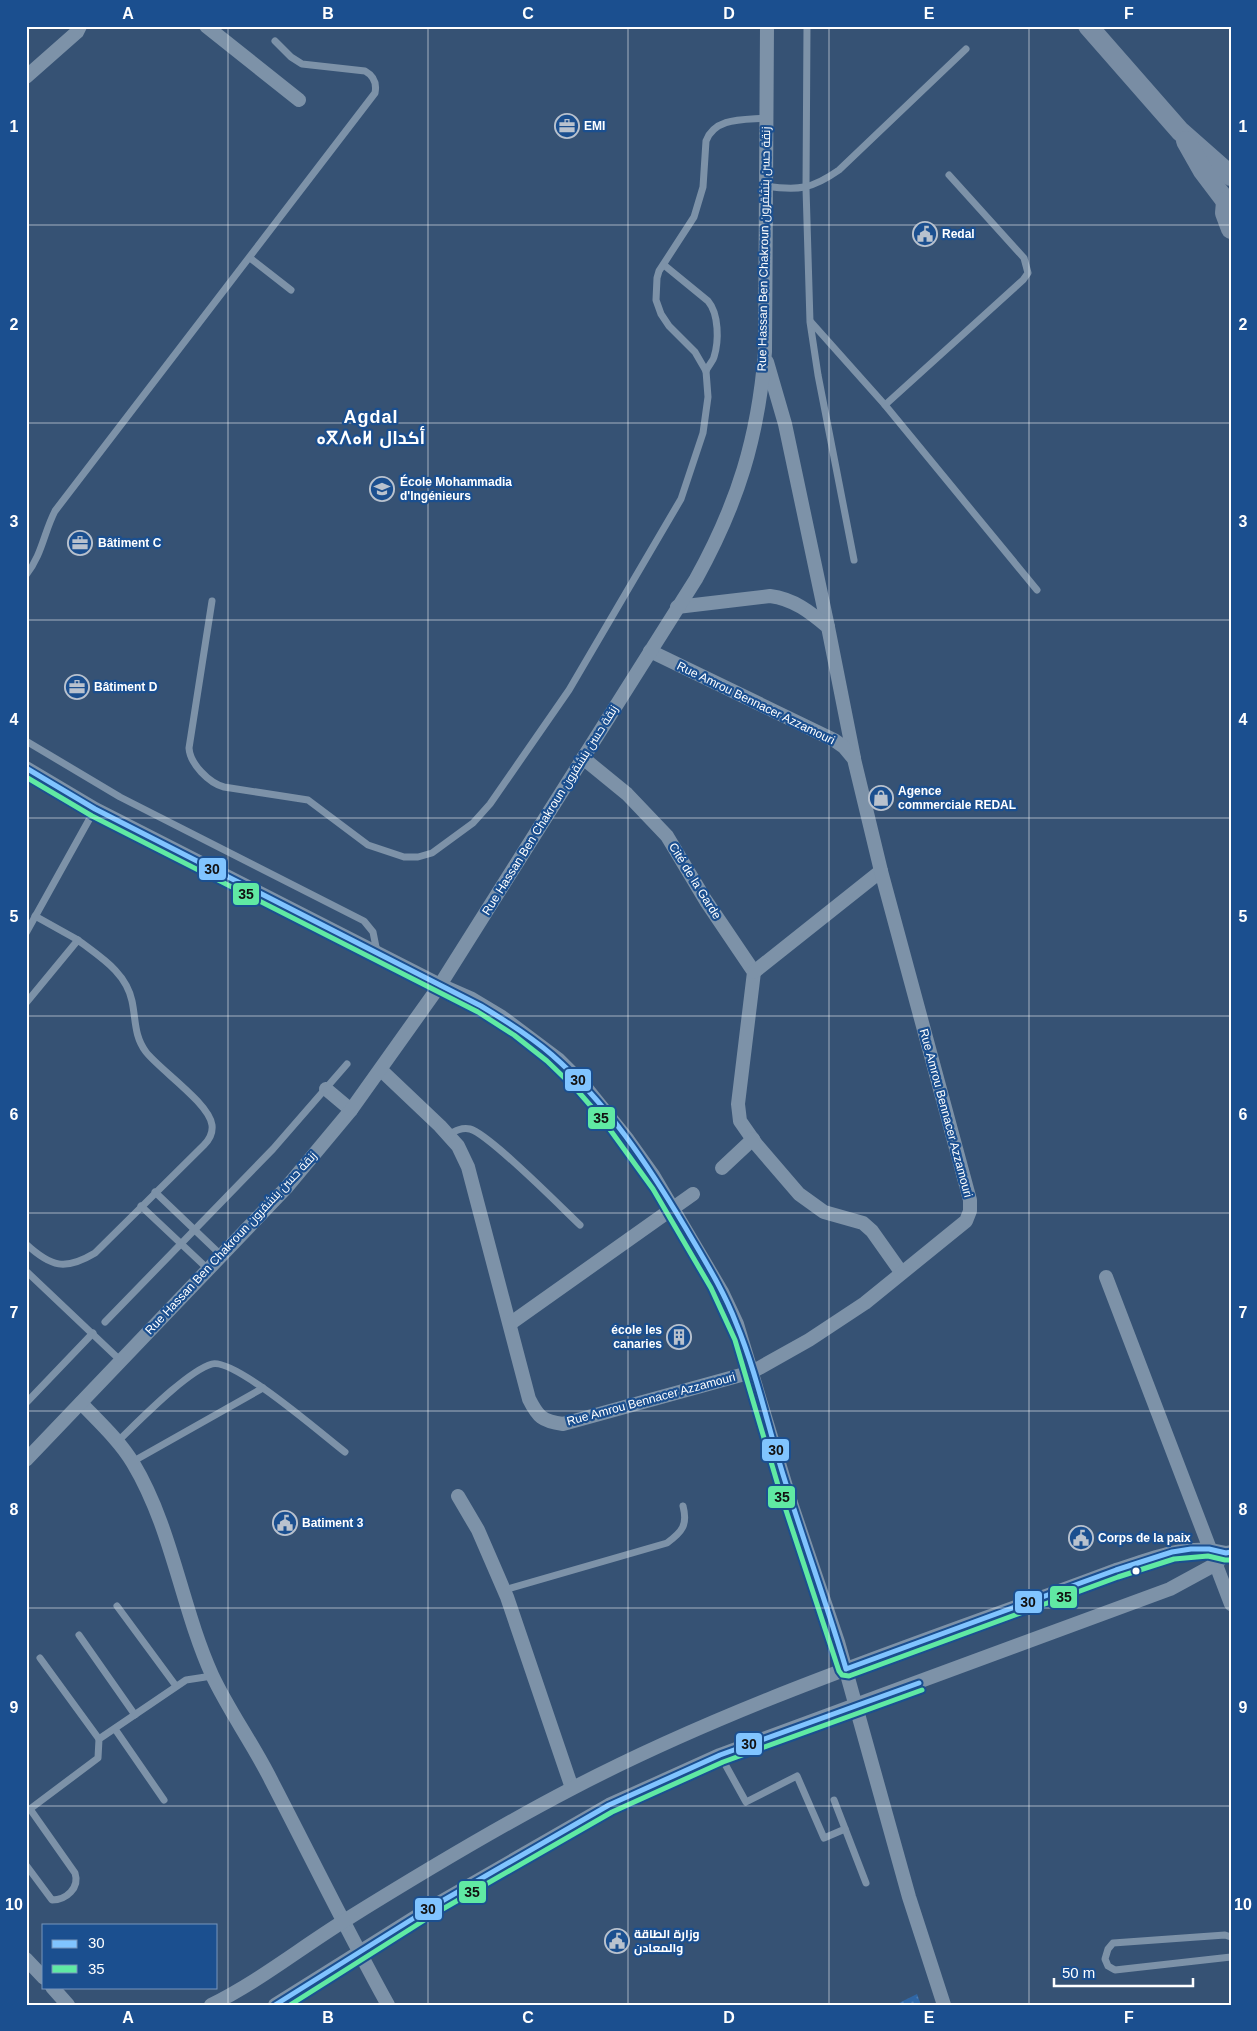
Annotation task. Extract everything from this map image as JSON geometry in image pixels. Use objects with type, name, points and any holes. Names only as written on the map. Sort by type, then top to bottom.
[{"type":"main road","points":[[1088,26],[1180,131],[1231,176]]},
{"type":"main road","points":[[1180,131],[1199,164],[1228,205],[1226,213],[1231,229]]},
{"type":"street","points":[[26,77],[77,32],[80,26]]},
{"type":"street","points":[[206,26],[299,100]]},
{"type":"street","name":"Rue Hassan Ben Chakroun زنقة حسن بنشقرون","points":[[28,1455],[81,1403],[286,1188],[351,1110],[440,985],[712,549],[740,486],[757,420],[765,352],[767,26]]},
{"type":"street","points":[[765,352],[786,424],[854,759]]},
{"type":"street","points":[[677,607],[756,597],[784,598],[810,612],[828,627]]},
{"type":"street","name":"Rue Amrou Bennacer Azzamouri","points":[[381,1070],[458,1146],[468,1167],[511,1323],[529,1399],[537,1414],[548,1422],[562,1424],[752,1372],[809,1340],[865,1303],[966,1221],[970,1211],[970,1200],[881,871],[854,759],[844,747],[834,740],[650,651]]},
{"type":"street","name":"Cité de la Garde","points":[[583,758],[627,794],[666,836],[706,901],[754,972]]},
{"type":"street","points":[[27,770],[95,809],[440,985],[472,999],[531,1037],[558,1059],[606,1111],[653,1175],[673,1207],[722,1292],[737,1324],[791,1503],[846,1669],[909,1897],[944,2005]]},
{"type":"street","points":[[881,871],[754,972],[738,1104],[740,1121],[799,1194],[824,1212],[863,1223],[872,1231],[901,1272]]},
{"type":"street","points":[[326,1089],[351,1110]]},
{"type":"street","points":[[722,1168],[753,1139]]},
{"type":"street","points":[[511,1323],[692,1194]]},
{"type":"street","points":[[1106,1277],[1231,1604]]},
{"type":"street","points":[[81,1403],[118,1442],[132,1462],[152,1499],[188,1610],[212,1676],[270,1777],[342,1922],[388,2005]]},
{"type":"street","points":[[458,1496],[478,1530],[504,1590],[572,1788]]},
{"type":"street","points":[[211,2005],[234,1993],[342,1922],[438,1864],[572,1788],[692,1732],[770,1698],[1116,1570],[1172,1552],[1191,1549],[1209,1549],[1229,1553]]},
{"type":"street","points":[[275,2005],[448,1898],[609,1805],[720,1756],[1170,1589],[1216,1564],[1229,1553]]},
{"type":"street","points":[[26,1959],[42,1976]]},
{"type":"street","points":[[53,1988],[68,2005]]},
{"type":"lane","points":[[807,26],[806,188],[810,322],[818,375],[854,560]]},
{"type":"lane","points":[[26,575],[37,559],[50,522],[56,511],[372,98],[376,87],[373,77],[365,71],[302,64],[291,57],[275,41]]},
{"type":"lane","points":[[766,186],[806,188],[826,179],[839,170],[966,50]]},
{"type":"lane","points":[[212,601],[189,748],[193,761],[217,785],[308,800],[368,845],[404,857],[418,857],[432,853],[474,823],[490,804],[569,690],[681,499],[703,433],[708,397],[706,370],[695,352],[669,326],[660,314],[656,300],[657,278],[659,270],[694,217],[703,187],[706,141],[713,128],[725,122],[766,118]]},
{"type":"lane","points":[[885,405],[1023,280],[1028,273],[1024,258],[949,175]]},
{"type":"lane","points":[[250,258],[291,290]]},
{"type":"lane","points":[[664,265],[714,309],[718,322],[714,357],[706,370]]},
{"type":"lane","points":[[810,322],[885,405],[1037,590]]},
{"type":"lane","points":[[26,741],[120,797],[364,921],[373,932],[378,953]]},
{"type":"lane","points":[[26,933],[95,809]]},
{"type":"lane","points":[[26,1244],[48,1261],[66,1265],[78,1263],[95,1253],[209,1140],[212,1126],[210,1118],[198,1102],[146,1052],[134,1027],[132,1002],[128,986],[122,977],[78,940],[35,916]]},
{"type":"lane","points":[[26,1003],[78,940]]},
{"type":"lane","points":[[105,1322],[273,1149],[348,1064]]},
{"type":"lane","points":[[448,1135],[461,1129],[477,1132],[493,1144],[580,1225]]},
{"type":"lane","points":[[155,1192],[222,1256]]},
{"type":"lane","points":[[141,1206],[209,1270]]},
{"type":"lane","points":[[26,1271],[121,1361]]},
{"type":"lane","points":[[26,1403],[93,1333]]},
{"type":"lane","points":[[118,1442],[145,1415],[186,1380],[214,1364],[224,1365],[263,1388],[345,1452]]},
{"type":"lane","points":[[132,1462],[263,1388]]},
{"type":"lane","points":[[504,1590],[666,1542],[679,1534],[686,1518],[682,1506]]},
{"type":"lane","points":[[118,1606],[176,1686]]},
{"type":"lane","points":[[79,1635],[135,1715]]},
{"type":"lane","points":[[26,1866],[52,1900],[60,1900],[75,1889],[77,1880],[75,1873],[28,1811],[98,1758],[100,1739],[40,1658]]},
{"type":"lane","points":[[100,1739],[186,1680],[212,1676]]},
{"type":"lane","points":[[115,1729],[164,1800]]},
{"type":"lane","points":[[720,1756],[746,1802],[797,1776],[824,1838],[845,1829]]},
{"type":"lane","points":[[834,1800],[866,1883]]},
{"type":"lane","points":[[1231,1938],[1225,1935],[1113,1943],[1108,1949],[1105,1959],[1108,1966],[1115,1970],[1231,1957]]},
{"type":"shaded area","points":[[917,1994],[921,2005],[895,2005]]},
{"type":"transit line","name":"30","points":[[26,768],[95,809],[481,1006],[544,1048],[591,1093],[625,1136],[656,1181],[706,1262],[731,1310],[751,1363],[794,1510],[846,1669],[1116,1570],[1172,1552],[1191,1549],[1231,1552]]},
{"type":"transit line","name":"35","points":[[26,777],[92,816],[478,1012],[514,1035],[547,1061],[576,1089],[603,1120],[653,1189],[711,1288],[735,1340],[780,1492],[839,1671],[842,1675],[849,1676],[1118,1577],[1174,1559],[1208,1556],[1231,1560]]},
{"type":"transit line","name":"30","points":[[275,2005],[430,1908],[609,1805],[720,1755],[919,1683]]},
{"type":"transit line","name":"35","points":[[290,2005],[434,1914],[612,1812],[723,1762],[922,1690]]},
{"type":"place","name":"EMI","points":[[567,126]]},
{"type":"place","name":"Redal","points":[[925,234]]},
{"type":"place","name":"École Mohammadia d'Ingénieurs","points":[[382,489]]},
{"type":"place","name":"Bâtiment C","points":[[80,543]]},
{"type":"place","name":"Bâtiment D","points":[[77,687]]},
{"type":"place","name":"Agence commerciale REDAL","points":[[881,798]]},
{"type":"place","name":"école les canaries","points":[[679,1337]]},
{"type":"place","name":"Batiment 3","points":[[285,1523]]},
{"type":"place","name":"Corps de la paix","points":[[1081,1538]]},
{"type":"place","name":"وزارة الطاقة والمعادن","points":[[617,1941]]},
{"type":"district","name":"Agdal ⴰⴳⴷⴰⵍ أكدال","points":[[371,427]]}]
